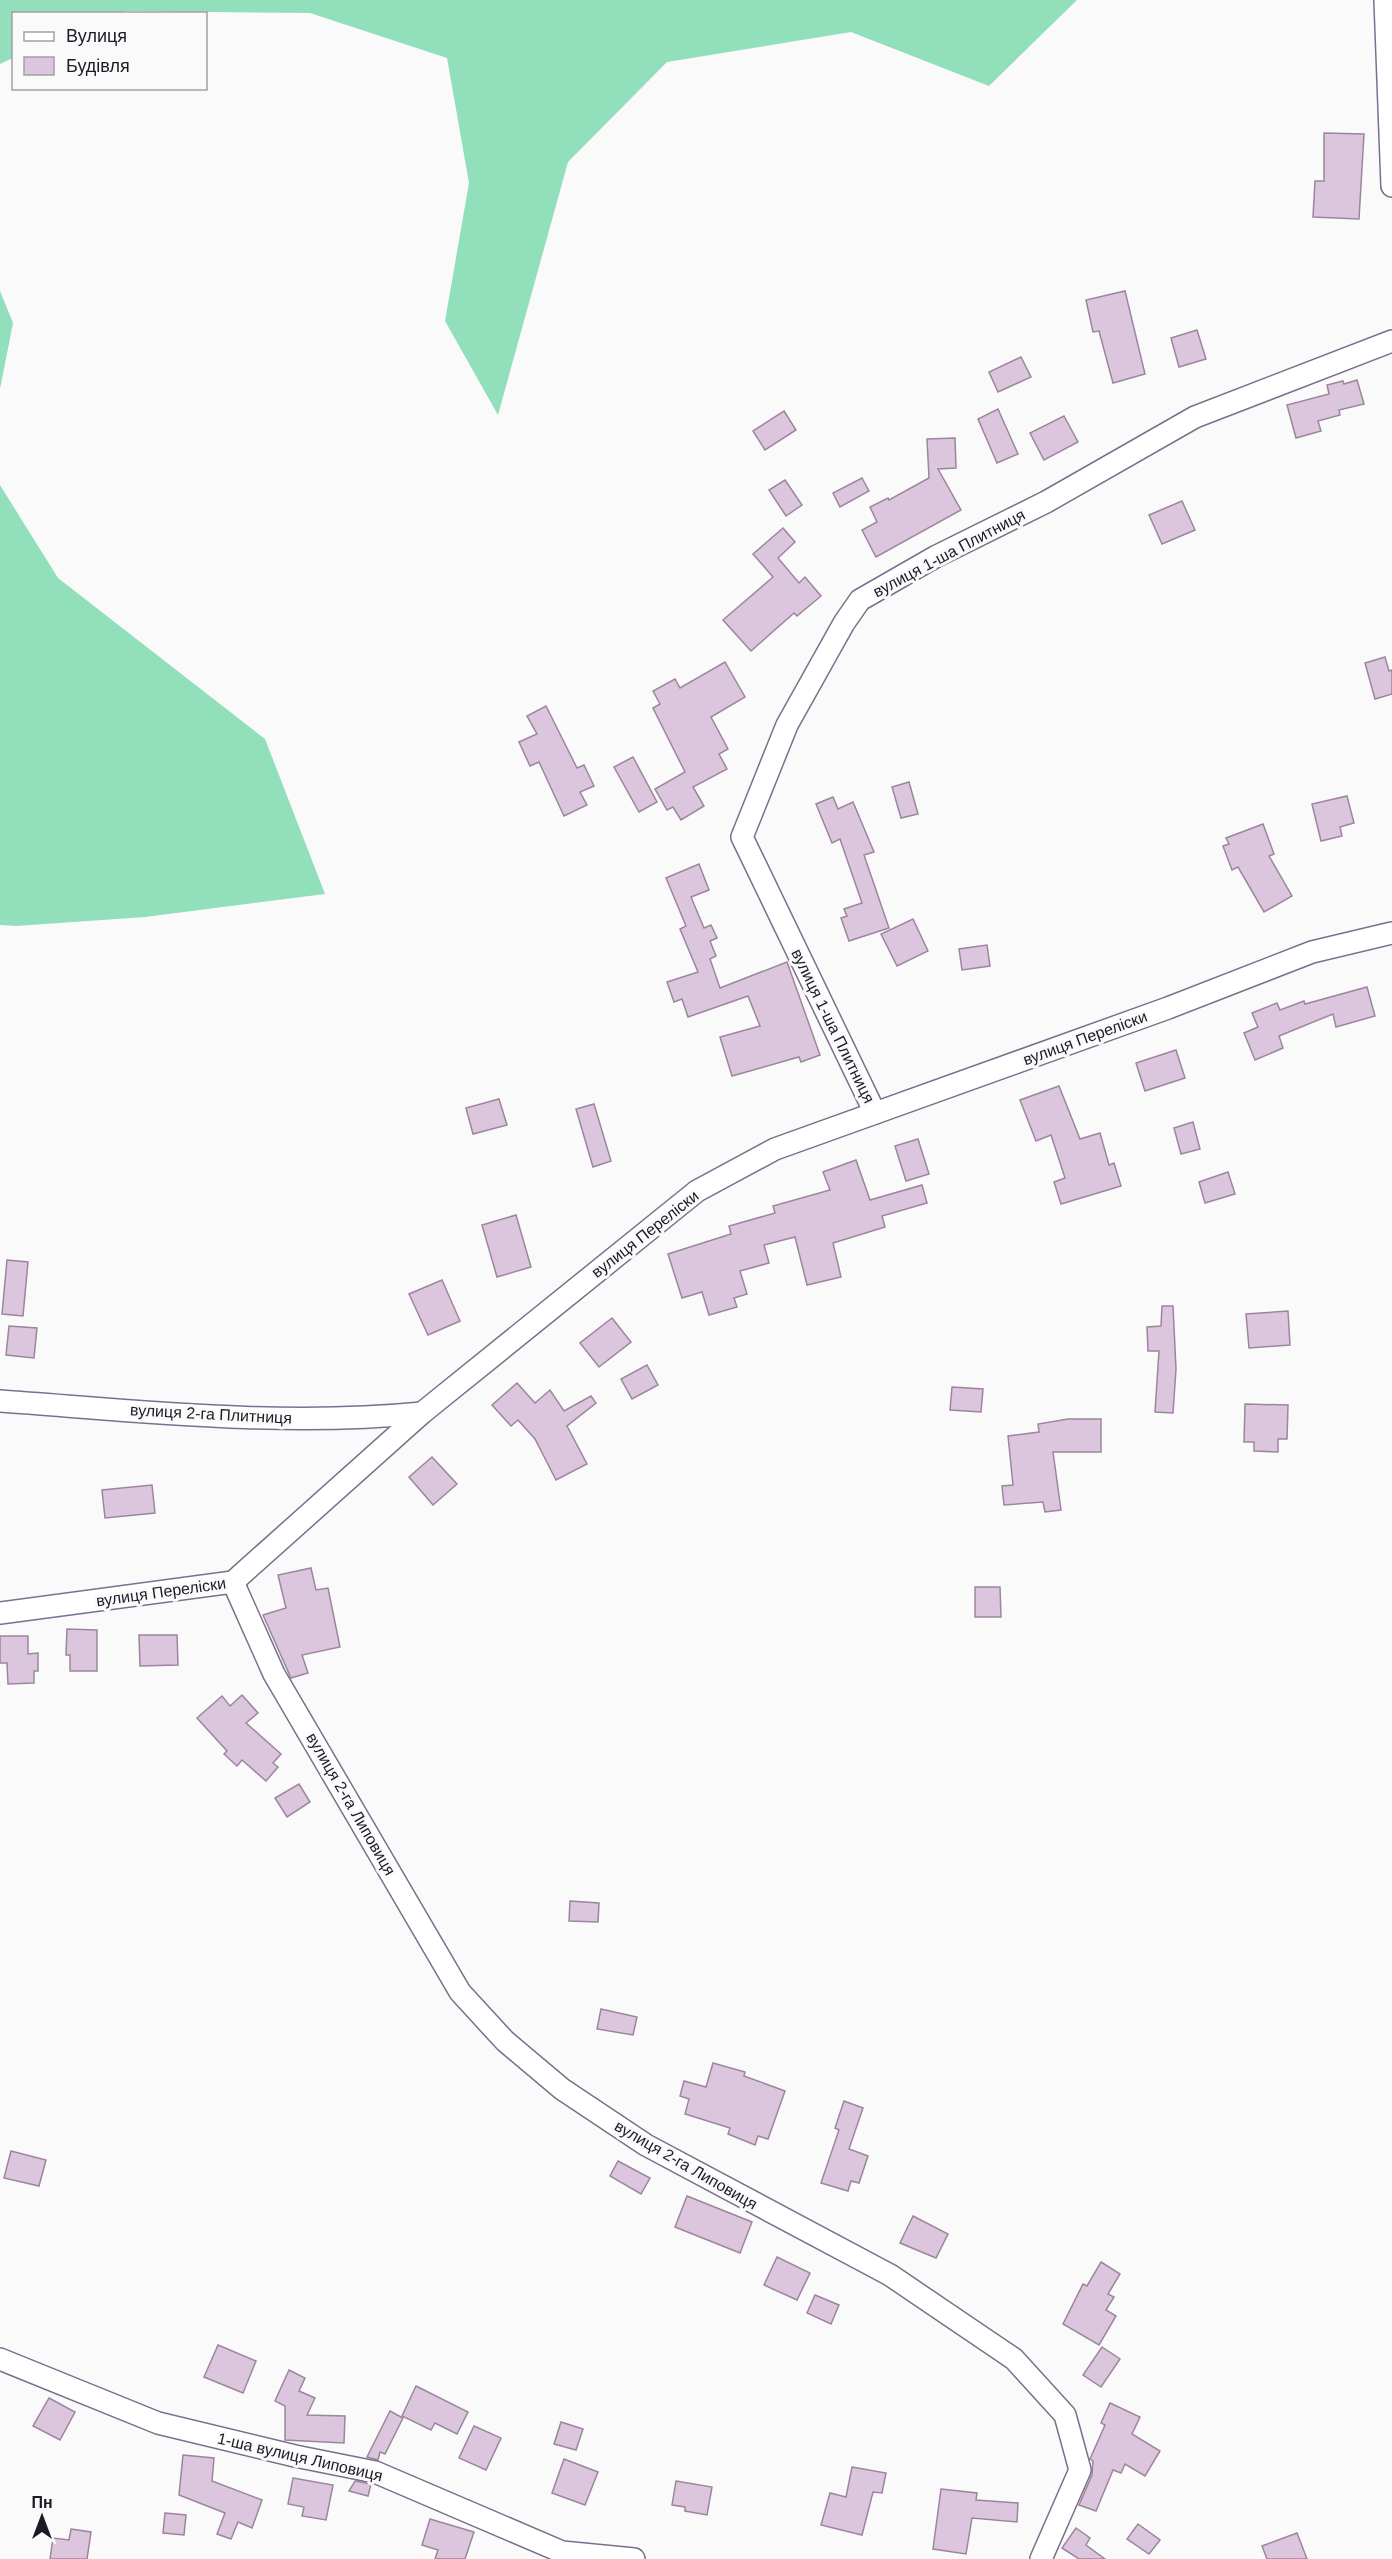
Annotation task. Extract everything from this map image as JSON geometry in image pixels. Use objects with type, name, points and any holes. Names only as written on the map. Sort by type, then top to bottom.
[{"type":"street","points":[[1385,0],[1392,186]]},
{"type":"street","name":"вулиця 1-ша Плитниця","points":[[875,1113],[742,837],[787,725],[844,623],[860,600],[935,557],[1047,502],[1195,417],[1392,341]]},
{"type":"street","name":"вулиця Переліски","points":[[0,1613],[233,1582],[422,1413],[697,1191],[775,1149],[1168,1008],[1312,952],[1392,933]]},
{"type":"street","name":"вулиця 2-га Плитниця","points":[[0,1401],[174,1413],[313,1419],[365,1419],[422,1413]]},
{"type":"street","name":"вулиця 2-га Липовиця","points":[[233,1582],[274,1674],[454,1982],[460,1992],[505,2040],[562,2090],[646,2145],[890,2275],[1014,2359],[1065,2415],[1080,2470],[1041,2559]]},
{"type":"street","name":"1-ша вулиця Липовиця","points":[[0,2359],[158,2423],[295,2456],[375,2472],[561,2552],[634,2559]]},
{"type":"green space","points":[[0,0],[1077,0],[989,86],[851,32],[667,62],[568,162],[498,415],[445,321],[469,183],[447,58],[310,13],[12,12],[12,58],[0,64]]},
{"type":"green space","points":[[0,291],[13,323],[0,389]]},
{"type":"green space","points":[[0,485],[58,578],[265,739],[325,894],[145,917],[16,926],[0,925]]},
{"type":"building","points":[[1324,133],[1364,134],[1359,219],[1313,217],[1315,181],[1324,181]]},
{"type":"building","points":[[1125,291],[1145,374],[1113,383],[1099,331],[1093,332],[1086,300]]},
{"type":"building","points":[[1197,330],[1206,359],[1179,367],[1171,338]]},
{"type":"building","points":[[1021,357],[1031,377],[998,392],[989,372]]},
{"type":"building","points":[[1357,380],[1364,404],[1339,410],[1340,415],[1318,421],[1321,431],[1296,438],[1287,405],[1329,394],[1327,385],[1343,381],[1344,384]]},
{"type":"building","points":[[998,409],[1018,454],[997,463],[978,419]]},
{"type":"building","points":[[784,411],[796,430],[765,450],[753,431]]},
{"type":"building","points":[[1064,416],[1078,442],[1044,460],[1030,433]]},
{"type":"building","points":[[955,438],[956,468],[938,469],[961,510],[876,557],[862,530],[877,522],[870,507],[888,498],[889,500],[929,478],[927,439]]},
{"type":"building","points":[[862,478],[869,491],[840,507],[833,493]]},
{"type":"building","points":[[785,480],[802,505],[786,516],[769,490]]},
{"type":"building","points":[[1182,501],[1195,530],[1162,544],[1149,515]]},
{"type":"building","points":[[783,528],[795,542],[778,558],[799,583],[805,577],[821,596],[797,616],[794,613],[751,651],[723,620],[773,577],[753,554]]},
{"type":"building","points":[[1385,657],[1389,671],[1392,670],[1392,694],[1375,699],[1365,663]]},
{"type":"building","points":[[725,662],[745,697],[711,717],[728,749],[719,754],[727,769],[693,787],[704,806],[681,820],[673,807],[667,810],[655,789],[685,772],[653,708],[660,704],[653,691],[675,679],[680,688]]},
{"type":"building","points":[[546,706],[577,768],[584,765],[594,786],[580,792],[587,805],[564,816],[539,762],[530,766],[519,742],[537,734],[527,716]]},
{"type":"building","points":[[633,757],[657,802],[639,812],[614,767]]},
{"type":"building","points":[[909,782],[918,814],[901,818],[892,787]]},
{"type":"building","points":[[1347,796],[1354,823],[1340,827],[1342,836],[1321,841],[1312,804]]},
{"type":"building","points":[[833,797],[838,809],[853,802],[874,852],[864,855],[889,928],[849,941],[841,918],[847,916],[844,909],[862,903],[840,839],[832,843],[816,804]]},
{"type":"building","points":[[1263,824],[1274,854],[1269,856],[1292,896],[1264,912],[1238,867],[1232,870],[1223,846],[1229,844],[1226,838]]},
{"type":"building","points":[[699,864],[709,890],[691,897],[704,928],[711,925],[717,938],[710,941],[716,956],[710,959],[720,988],[787,962],[820,1055],[801,1062],[799,1057],[732,1076],[720,1037],[760,1026],[748,996],[688,1017],[682,999],[674,1002],[667,982],[698,972],[680,929],[686,926],[666,878]]},
{"type":"building","points":[[913,919],[928,951],[897,966],[881,934]]},
{"type":"building","points":[[987,945],[990,966],[962,970],[959,949]]},
{"type":"building","points":[[1367,987],[1375,1016],[1336,1027],[1333,1014],[1279,1036],[1283,1048],[1255,1060],[1244,1033],[1258,1027],[1252,1013],[1277,1003],[1280,1010],[1304,1001],[1305,1004]]},
{"type":"building","points":[[1176,1050],[1185,1078],[1145,1091],[1136,1063]]},
{"type":"building","points":[[1059,1086],[1080,1139],[1100,1133],[1109,1165],[1114,1163],[1121,1186],[1061,1204],[1054,1182],[1065,1178],[1051,1135],[1036,1141],[1020,1100]]},
{"type":"building","points":[[499,1099],[507,1125],[473,1134],[466,1108]]},
{"type":"building","points":[[594,1104],[611,1161],[593,1167],[576,1109]]},
{"type":"building","points":[[1193,1122],[1200,1149],[1181,1154],[1174,1128]]},
{"type":"building","points":[[918,1139],[929,1174],[906,1181],[895,1146]]},
{"type":"building","points":[[856,1160],[870,1200],[922,1185],[927,1203],[882,1216],[885,1227],[833,1243],[841,1277],[807,1285],[795,1237],[764,1245],[769,1263],[740,1271],[747,1294],[734,1298],[737,1307],[709,1315],[702,1292],[682,1298],[668,1254],[731,1234],[729,1226],[775,1213],[773,1206],[830,1190],[823,1172]]},
{"type":"building","points":[[1228,1172],[1235,1194],[1205,1203],[1199,1182]]},
{"type":"building","points":[[516,1215],[531,1267],[497,1277],[482,1225]]},
{"type":"building","points":[[7,1260],[28,1262],[23,1316],[2,1314]]},
{"type":"building","points":[[442,1280],[460,1321],[428,1335],[409,1294]]},
{"type":"building","points":[[1162,1306],[1173,1306],[1176,1369],[1173,1413],[1155,1412],[1159,1351],[1148,1351],[1147,1327],[1161,1326]]},
{"type":"building","points":[[1288,1311],[1290,1345],[1249,1348],[1246,1314]]},
{"type":"building","points":[[612,1318],[631,1342],[599,1367],[580,1343]]},
{"type":"building","points":[[9,1326],[37,1328],[34,1358],[6,1355]]},
{"type":"building","points":[[647,1365],[658,1385],[632,1399],[621,1379]]},
{"type":"building","points":[[517,1383],[535,1403],[550,1390],[564,1411],[591,1396],[596,1403],[567,1426],[587,1464],[556,1480],[535,1439],[518,1420],[511,1426],[492,1405]]},
{"type":"building","points":[[952,1387],[983,1389],[981,1412],[950,1410]]},
{"type":"building","points":[[1245,1404],[1288,1405],[1287,1439],[1278,1439],[1278,1452],[1254,1451],[1254,1442],[1244,1442]]},
{"type":"building","points":[[1068,1419],[1101,1419],[1101,1452],[1053,1452],[1061,1510],[1045,1512],[1043,1502],[1004,1505],[1002,1486],[1013,1485],[1008,1436],[1039,1432],[1038,1424]]},
{"type":"building","points":[[432,1457],[457,1484],[433,1505],[409,1477]]},
{"type":"building","points":[[152,1485],[155,1513],[105,1518],[102,1490]]},
{"type":"building","points":[[311,1568],[316,1590],[328,1588],[340,1647],[302,1655],[308,1673],[291,1678],[263,1615],[286,1608],[278,1575]]},
{"type":"building","points":[[975,1587],[1000,1587],[1001,1617],[975,1617]]},
{"type":"building","points":[[67,1629],[97,1630],[97,1671],[70,1671],[70,1655],[66,1655]]},
{"type":"building","points":[[139,1635],[177,1635],[178,1665],[140,1666]]},
{"type":"building","points":[[0,1636],[28,1636],[28,1654],[38,1653],[38,1671],[34,1671],[34,1683],[8,1684],[7,1663],[0,1663]]},
{"type":"building","points":[[242,1695],[258,1713],[246,1723],[281,1754],[273,1763],[278,1767],[266,1781],[242,1760],[237,1766],[224,1754],[227,1751],[197,1718],[222,1696],[230,1706]]},
{"type":"building","points":[[299,1784],[310,1802],[287,1817],[275,1798]]},
{"type":"building","points":[[570,1901],[599,1903],[598,1922],[569,1921]]},
{"type":"building","points":[[601,2009],[637,2017],[633,2035],[597,2029]]},
{"type":"building","points":[[713,2063],[745,2072],[744,2076],[785,2091],[768,2139],[758,2136],[755,2145],[728,2134],[730,2128],[685,2114],[689,2099],[680,2096],[684,2081],[706,2087]]},
{"type":"building","points":[[844,2101],[863,2108],[849,2149],[868,2156],[859,2183],[851,2181],[848,2191],[821,2183],[839,2130],[835,2128]]},
{"type":"building","points":[[11,2151],[46,2160],[39,2186],[4,2178]]},
{"type":"building","points":[[618,2161],[650,2178],[641,2194],[610,2176]]},
{"type":"building","points":[[687,2196],[752,2222],[740,2253],[675,2227]]},
{"type":"building","points":[[913,2216],[948,2234],[936,2258],[900,2243]]},
{"type":"building","points":[[777,2257],[810,2273],[797,2300],[764,2285]]},
{"type":"building","points":[[1101,2262],[1120,2274],[1108,2294],[1114,2297],[1106,2310],[1116,2316],[1099,2345],[1063,2324],[1083,2284],[1087,2286]]},
{"type":"building","points":[[815,2295],[839,2305],[831,2324],[807,2313]]},
{"type":"building","points":[[218,2345],[256,2361],[243,2393],[204,2377]]},
{"type":"building","points":[[1102,2347],[1120,2359],[1101,2387],[1083,2375]]},
{"type":"building","points":[[289,2370],[305,2378],[299,2391],[315,2398],[307,2415],[345,2416],[344,2443],[285,2440],[285,2406],[275,2401]]},
{"type":"building","points":[[416,2386],[468,2412],[457,2434],[435,2423],[431,2430],[402,2416]]},
{"type":"building","points":[[49,2398],[75,2412],[60,2440],[33,2426]]},
{"type":"building","points":[[1110,2403],[1140,2417],[1132,2434],[1160,2451],[1145,2476],[1125,2464],[1121,2473],[1113,2470],[1096,2511],[1079,2505],[1092,2475],[1093,2461],[1090,2459],[1105,2425],[1101,2423]]},
{"type":"building","points":[[390,2411],[403,2418],[385,2454],[380,2452],[378,2460],[367,2457]]},
{"type":"building","points":[[561,2422],[583,2429],[576,2450],[554,2444]]},
{"type":"building","points":[[474,2426],[501,2438],[486,2470],[459,2458]]},
{"type":"building","points":[[183,2455],[214,2458],[212,2481],[262,2500],[252,2528],[238,2522],[231,2539],[217,2534],[225,2513],[179,2495]]},
{"type":"building","points":[[564,2459],[598,2472],[585,2505],[552,2493]]},
{"type":"building","points":[[852,2467],[886,2473],[882,2493],[873,2492],[862,2535],[821,2525],[830,2493],[846,2497]]},
{"type":"building","points":[[293,2478],[333,2485],[326,2520],[302,2516],[304,2507],[288,2504]]},
{"type":"building","points":[[355,2481],[371,2484],[368,2496],[349,2491]]},
{"type":"building","points":[[676,2481],[712,2487],[707,2515],[685,2511],[685,2507],[672,2505]]},
{"type":"building","points":[[941,2489],[977,2493],[976,2500],[1018,2503],[1017,2522],[972,2518],[966,2554],[933,2549]]},
{"type":"building","points":[[165,2513],[186,2515],[184,2535],[163,2533]]},
{"type":"building","points":[[430,2519],[474,2532],[465,2559],[435,2559],[438,2550],[422,2545]]},
{"type":"building","points":[[1138,2524],[1160,2540],[1149,2554],[1127,2539]]},
{"type":"building","points":[[1076,2528],[1090,2538],[1086,2545],[1105,2559],[1079,2559],[1062,2548]]},
{"type":"building","points":[[71,2529],[91,2532],[87,2559],[50,2559],[53,2538],[69,2540]]},
{"type":"building","points":[[1297,2533],[1307,2559],[1267,2559],[1262,2546]]}]
